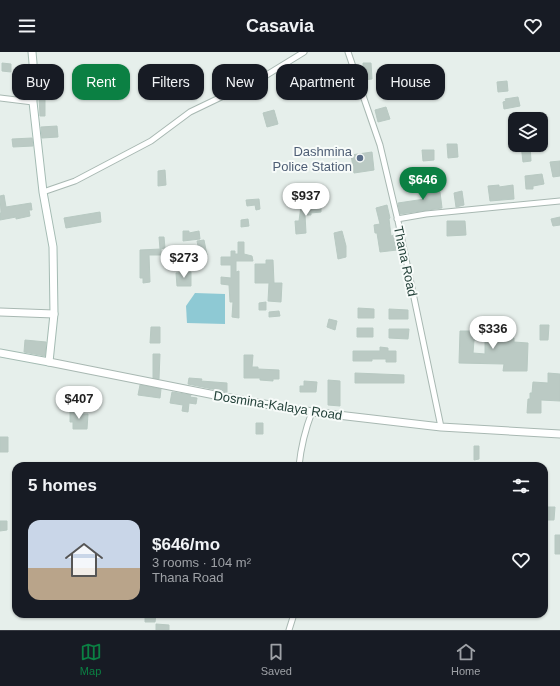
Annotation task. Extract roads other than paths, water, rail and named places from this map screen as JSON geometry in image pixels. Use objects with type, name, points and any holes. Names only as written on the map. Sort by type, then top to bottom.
[{"type":"street","points":[[32,52],[33,102],[43,192],[53,247],[54,314],[49,362]]},
{"type":"street","points":[[43,192],[75,181],[146,144],[190,112],[265,76],[304,52]]},
{"type":"street","name":"Thana Road","points":[[348,52],[380,145],[441,426]]},
{"type":"street","points":[[0,98],[33,102]]},
{"type":"street","points":[[397,219],[426,214],[560,201]]},
{"type":"street","points":[[0,312],[54,314]]},
{"type":"street","name":"Dosmina-Kalaya Road","points":[[0,353],[235,399],[312,412],[441,426],[560,434]]},
{"type":"street","points":[[300,462],[306,426],[312,412]]},
{"type":"street","points":[[289,630],[293,618]]},
{"type":"water","points":[[195,293],[225,294],[225,324],[187,323],[186,306]]},
{"type":"place","name":"Dashmina Police Station","points":[[360,158]]}]
